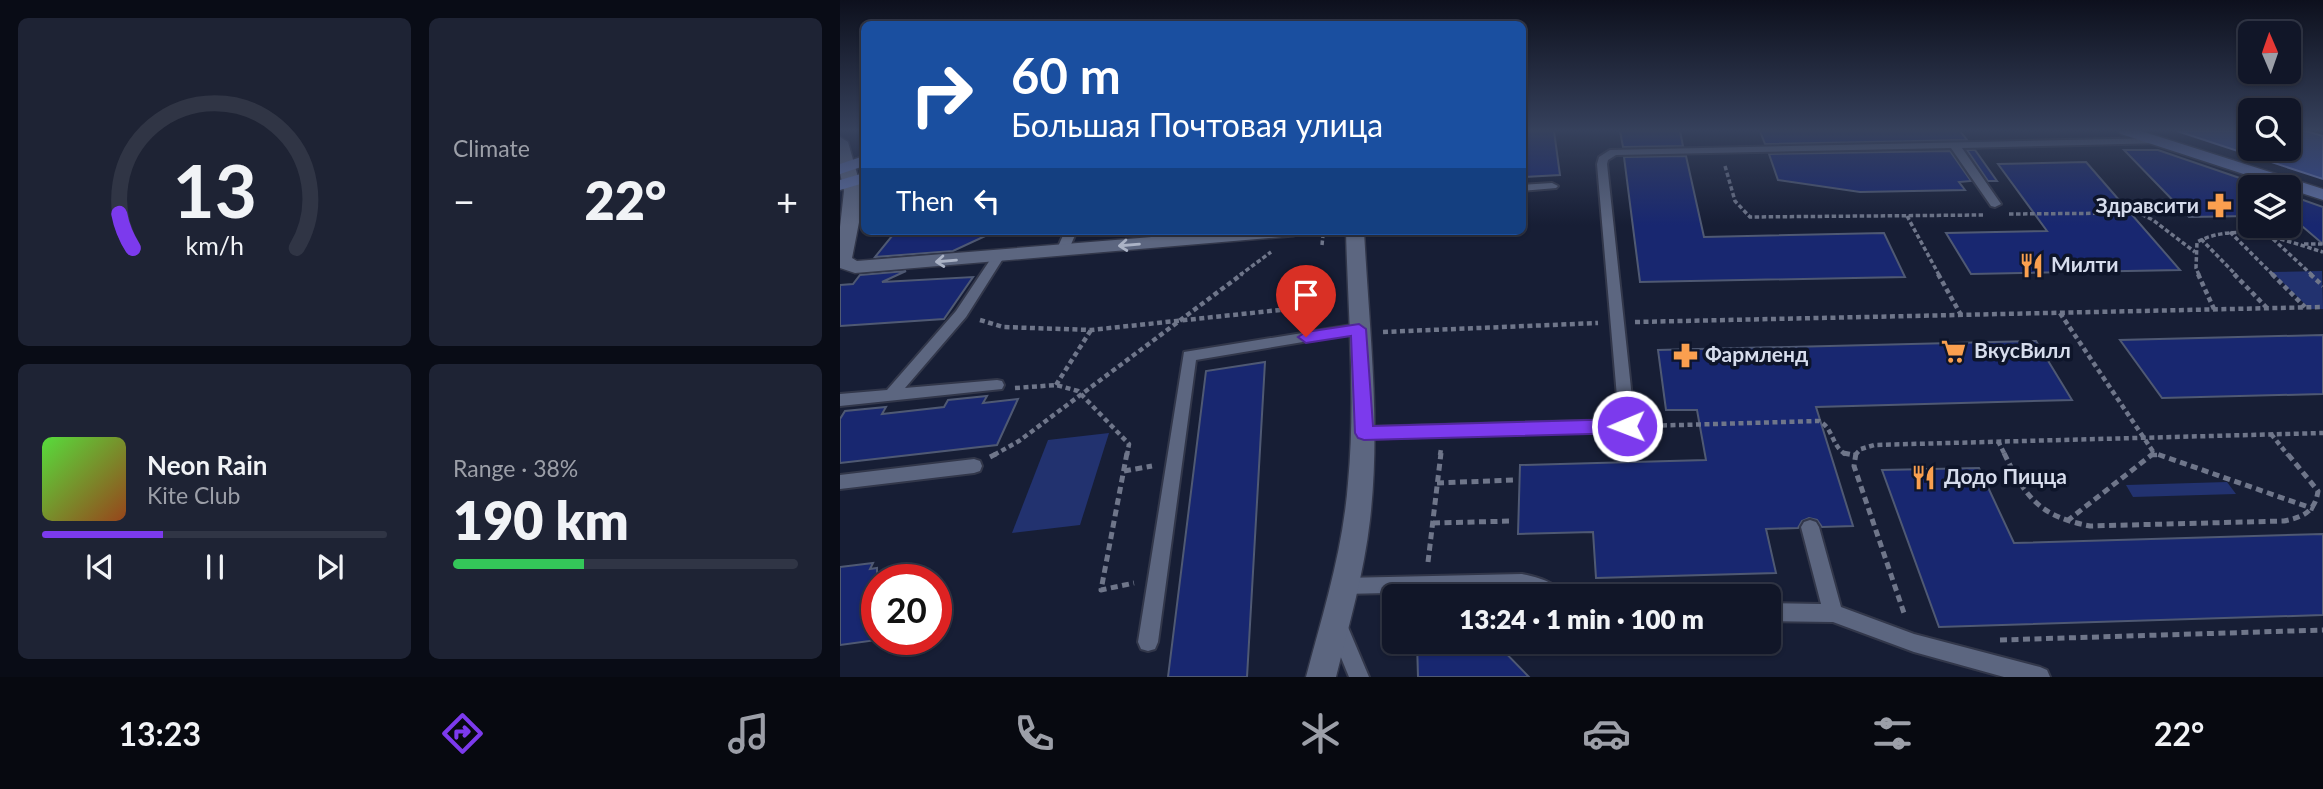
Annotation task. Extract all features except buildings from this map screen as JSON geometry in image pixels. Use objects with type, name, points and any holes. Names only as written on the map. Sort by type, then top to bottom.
[{"type":"main road","points":[[2224,163],[2323,195]]},
{"type":"main road","points":[[848,176],[861,164]]},
{"type":"street","points":[[848,176],[859,206],[843,258],[846,264],[855,267],[1062,251],[1195,235]]},
{"type":"street","points":[[1321,677],[1357,522],[1364,433],[1354,235]]},
{"type":"lane","points":[[1364,433],[1627,426],[1604,163]]},
{"type":"lane","points":[[1965,163],[1995,211]]},
{"type":"lane","points":[[1526,188],[1552,186]]},
{"type":"lane","points":[[1062,251],[1069,235]]},
{"type":"lane","points":[[891,395],[961,314],[998,257]]},
{"type":"lane","points":[[1148,642],[1189,356],[1359,331]]},
{"type":"lane","points":[[840,400],[997,385]]},
{"type":"lane","points":[[840,482],[974,466]]},
{"type":"lane","points":[[1810,527],[1833,613]]},
{"type":"lane","points":[[1426,584],[1531,584]]},
{"type":"lane","points":[[1343,586],[1382,585]]},
{"type":"lane","points":[[1781,612],[1833,613],[1914,643],[2040,677]]},
{"type":"lane","points":[[1335,619],[1359,677]]},
{"type":"path","points":[[1724,163],[1735,204],[1741,212],[1750,217],[1907,216],[1995,211],[2139,214],[2153,220],[2195,252]]},
{"type":"path","points":[[1907,216],[1961,315]]},
{"type":"path","points":[[2214,309],[2199,281],[2195,252],[2197,242],[2201,239],[2216,233],[2230,232],[2273,239],[2322,252]]},
{"type":"path","points":[[2230,232],[2305,307]]},
{"type":"path","points":[[1322,235],[1322,245]]},
{"type":"path","points":[[2201,239],[2267,308]]},
{"type":"path","points":[[2273,239],[2323,286]]},
{"type":"path","points":[[2296,244],[2323,244]]},
{"type":"path","points":[[974,466],[1019,441],[1275,249]]},
{"type":"path","points":[[961,314],[1003,327],[1091,330],[1327,305]]},
{"type":"path","points":[[1359,331],[2323,307]]},
{"type":"path","points":[[2060,313],[2154,453],[2314,509]]},
{"type":"path","points":[[1056,385],[1091,330]]},
{"type":"path","points":[[1013,388],[1056,385],[1068,387],[1081,394],[1129,444],[1101,590],[1139,582]]},
{"type":"path","points":[[1627,426],[1819,421],[1828,425],[1838,451],[1854,455]]},
{"type":"path","points":[[1426,584],[1443,431]]},
{"type":"path","points":[[1914,643],[1854,466],[1854,455],[1859,448],[1874,444],[2323,433]]},
{"type":"path","points":[[1998,441],[2028,499],[2039,509],[2066,522],[2090,526],[2284,521],[2304,516],[2314,509],[2318,491],[2271,434]]},
{"type":"path","points":[[2066,522],[2154,453]]},
{"type":"path","points":[[1124,471],[1141,468]]},
{"type":"path","points":[[1437,482],[1515,480]]},
{"type":"path","points":[[1433,523],[1513,521]]},
{"type":"path","points":[[1996,640],[2323,630]]},
{"type":"shaded area","points":[[2273,163],[2323,163],[2323,179]]},
{"type":"shaded area","points":[[2322,271],[2323,309],[2310,309],[2272,272]]},
{"type":"shaded area","points":[[1109,433],[1080,525],[1012,533],[1048,440]]},
{"type":"shaded area","points":[[2227,482],[2236,494],[2133,497],[2126,485]]},
{"type":"place","name":"Здравсити","points":[[2219,206]]},
{"type":"place","name":"Милти","points":[[2031,265]]},
{"type":"place","name":"ВкусВилл","points":[[1954,351]]},
{"type":"place","name":"Фармленд","points":[[1685,355]]},
{"type":"place","name":"Додо Пицца","points":[[1924,477]]},
{"type":"route","points":[[1306,337],[1359,329],[1364,433],[1627,426]]}]
